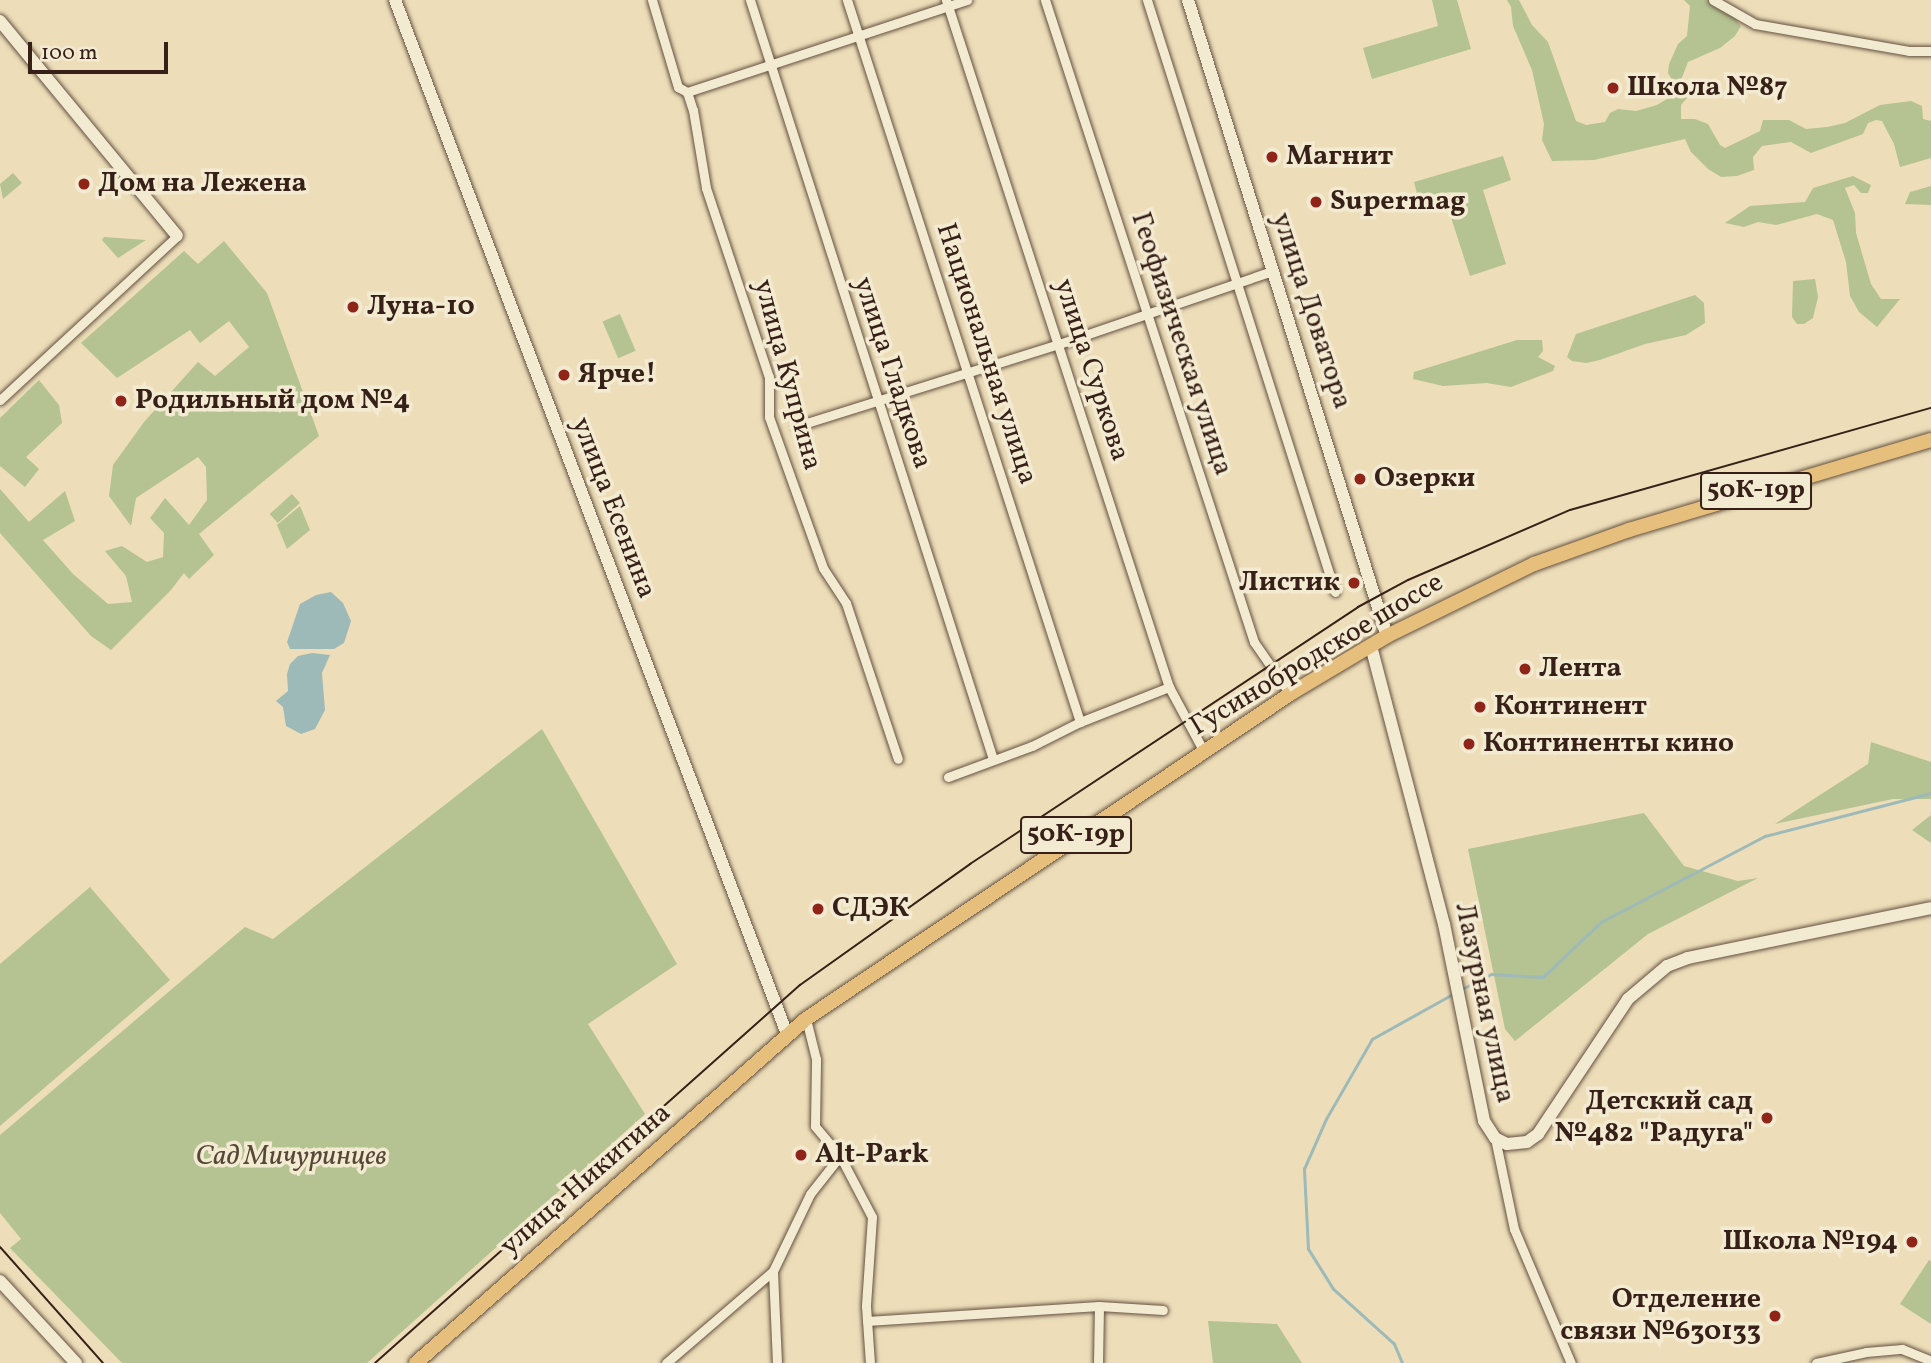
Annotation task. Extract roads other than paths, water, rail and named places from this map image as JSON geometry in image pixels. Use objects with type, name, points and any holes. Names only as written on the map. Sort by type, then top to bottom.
[{"type":"main road","name":"Гусинобродское шоссе","points":[[787,1034],[1203,750],[1387,636],[1534,564],[1629,530],[1841,464],[1931,440]]},
{"type":"main road","name":"улица Никитина","points":[[416,1363],[787,1034]]},
{"type":"street","name":"улица Есенина","points":[[396,0],[787,1034]]},
{"type":"street","name":"улица Куприна","points":[[652,0],[678,87],[687,92],[693,110],[706,188],[769,377],[769,417],[823,568],[846,603],[898,759]]},
{"type":"street","name":"улица Гладкова","points":[[750,0],[993,759]]},
{"type":"street","name":"Национальная улица","points":[[847,0],[1080,722]]},
{"type":"street","points":[[687,92],[859,36],[947,3],[967,0]]},
{"type":"street","name":"Геофизическая улица","points":[[1045,0],[1254,642],[1290,694]]},
{"type":"street","points":[[1147,0],[1335,592]]},
{"type":"street","name":"улица Доватора","points":[[1188,0],[1387,636]]},
{"type":"street","points":[[1713,0],[1755,24],[1909,51],[1931,51]]},
{"type":"street","name":"улица Суркова","points":[[947,3],[1169,687],[1203,750]]},
{"type":"street","points":[[0,21],[177,236],[0,400]]},
{"type":"street","points":[[797,426],[1059,344],[1272,271]]},
{"type":"street","name":"Лазурная улица","points":[[1371,646],[1444,924],[1484,1121],[1495,1138],[1507,1143],[1527,1142],[1538,1133],[1628,999],[1667,966],[1688,958],[1931,908]]},
{"type":"street","points":[[948,777],[1032,746],[1080,722],[1169,687]]},
{"type":"street","points":[[806,1019],[816,1059],[815,1126],[840,1156],[872,1217],[867,1321],[870,1363]]},
{"type":"street","points":[[1495,1138],[1514,1229],[1571,1363]]},
{"type":"street","points":[[666,1363],[773,1271],[810,1194],[840,1156]]},
{"type":"street","points":[[773,1271],[778,1363]]},
{"type":"street","points":[[0,1281],[76,1363]]},
{"type":"street","points":[[867,1321],[1099,1306],[1163,1310]]},
{"type":"street","points":[[1098,1363],[1099,1306]]},
{"type":"street","points":[[1816,1363],[1866,1352],[1902,1349],[1931,1361]]},
{"type":"water","points":[[331,592],[343,603],[351,621],[344,643],[334,649],[290,649],[287,642],[300,604],[316,595]]},
{"type":"water","points":[[312,653],[330,655],[322,673],[325,710],[315,729],[301,734],[286,726],[283,707],[276,701],[288,691],[287,674],[290,664],[298,656]]},
{"type":"waterway","points":[[1462,989],[1491,974],[1543,977],[1601,922],[1765,836],[1931,793]]},
{"type":"waterway","points":[[1402,1363],[1394,1344],[1333,1289],[1308,1249],[1304,1169],[1326,1119],[1372,1039],[1453,994]]},
{"type":"tram line","points":[[375,1363],[800,985],[970,864],[1358,607],[1408,580],[1570,510],[1931,408]]},
{"type":"tram line","points":[[0,1247],[103,1363]]},
{"type":"place","name":"Школа №87","points":[[1613,88]]},
{"type":"place","name":"Магнит","points":[[1272,157]]},
{"type":"place","name":"Дом на Лежена","points":[[84,184]]},
{"type":"place","name":"Supermag","points":[[1316,202]]},
{"type":"place","name":"Луна-10","points":[[353,307]]},
{"type":"place","name":"Ярче!","points":[[564,375]]},
{"type":"place","name":"Родильный дом №4","points":[[121,401]]},
{"type":"place","name":"Озерки","points":[[1360,479]]},
{"type":"place","name":"Листик","points":[[1354,583]]},
{"type":"place","name":"Лента","points":[[1525,669]]},
{"type":"place","name":"Континент","points":[[1480,707]]},
{"type":"place","name":"Континенты кино","points":[[1469,744]]},
{"type":"place","name":"СДЭК","points":[[818,909]]},
{"type":"place","name":"Детский сад №482 \"Радуга\"","points":[[1767,1118]]},
{"type":"place","name":"Alt-Park","points":[[801,1155]]},
{"type":"place","name":"Школа №194","points":[[1912,1242]]},
{"type":"place","name":"Отделение связи №630133","points":[[1775,1316]]},
{"type":"park label","name":"Сад Мичуринцев","points":[[291,1157]]}]
